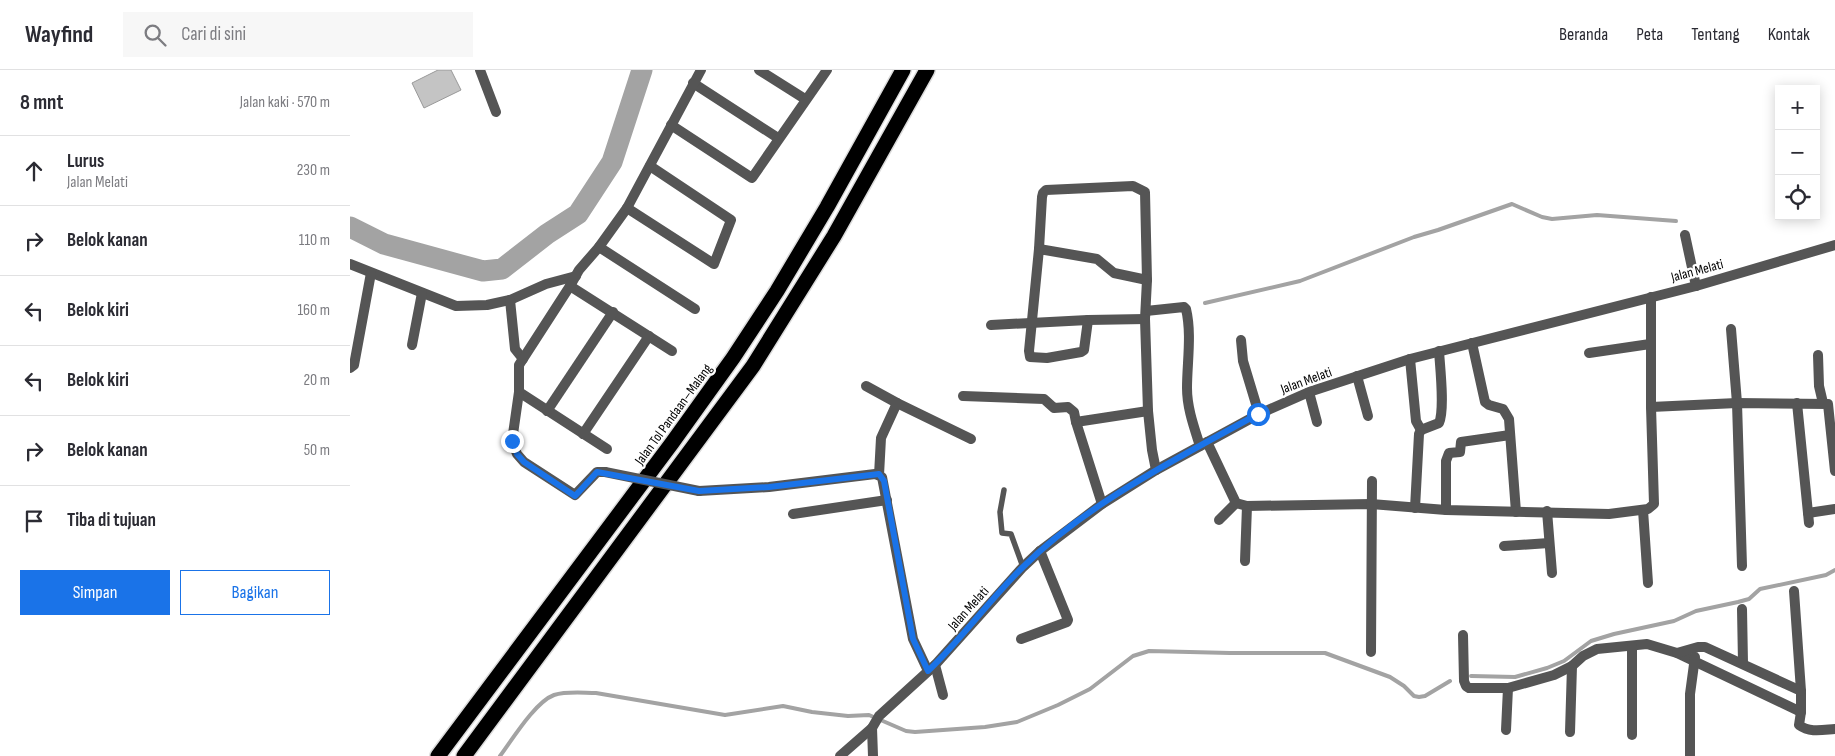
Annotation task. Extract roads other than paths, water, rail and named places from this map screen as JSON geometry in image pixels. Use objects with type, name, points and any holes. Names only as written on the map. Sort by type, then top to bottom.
[{"type":"highway","name":"Jalan Tol Pandaan–Malang","points":[[438,756],[672,443],[738,351],[822,216],[903,70]]},
{"type":"highway","points":[[464,756],[753,366],[834,236],[927,70]]},
{"type":"street","points":[[480,70],[496,112]]},
{"type":"street","points":[[701,70],[627,208],[599,247],[579,270],[519,365],[519,392],[512,441],[517,454],[524,462],[575,496],[597,472],[699,491],[769,487],[879,474]]},
{"type":"street","points":[[759,70],[806,99]]},
{"type":"street","points":[[671,125],[752,178],[827,70]]},
{"type":"street","points":[[693,83],[778,138]]},
{"type":"street","points":[[627,208],[714,264],[731,220],[650,166]]},
{"type":"street","points":[[1088,320],[1084,350],[1075,354],[1047,358],[1030,356],[1044,191],[1060,188],[1133,186],[1140,188],[1145,193],[1148,411],[1156,470]]},
{"type":"street","points":[[1685,235],[1696,286]]},
{"type":"street","name":"Jalan Melati","points":[[840,756],[931,668],[1020,562],[1040,551],[1102,504],[1156,470],[1258,414],[1308,392],[1410,359],[1696,286],[1835,245]]},
{"type":"street","points":[[599,247],[695,310]]},
{"type":"street","points":[[1039,249],[1097,259],[1114,273],[1147,280]]},
{"type":"street","points":[[350,264],[456,306],[510,300],[546,284],[576,276]]},
{"type":"street","points":[[350,368],[354,366],[371,273]]},
{"type":"street","points":[[570,286],[672,351]]},
{"type":"street","points":[[412,345],[422,293]]},
{"type":"street","points":[[991,325],[1088,320],[1184,307],[1186,309],[1189,362],[1188,403],[1203,444],[1236,503],[1247,506],[1371,504],[1446,510],[1609,514],[1643,510],[1651,508],[1654,504],[1650,344],[1651,297]]},
{"type":"street","points":[[510,300],[515,349],[523,359]]},
{"type":"street","points":[[547,411],[613,312]]},
{"type":"street","points":[[1731,329],[1737,403],[1742,566]]},
{"type":"street","points":[[583,434],[649,336]]},
{"type":"street","points":[[1241,340],[1243,361],[1258,414]]},
{"type":"street","points":[[1472,343],[1485,402],[1506,411],[1509,419],[1516,512]]},
{"type":"street","points":[[1589,353],[1650,344]]},
{"type":"street","points":[[1415,508],[1419,434],[1421,430],[1438,423],[1440,419],[1439,351]]},
{"type":"street","points":[[1818,355],[1819,386],[1823,403]]},
{"type":"street","points":[[1410,359],[1416,421],[1421,430]]},
{"type":"street","points":[[1356,376],[1368,416]]},
{"type":"street","points":[[866,386],[971,439]]},
{"type":"street","points":[[519,392],[607,450]]},
{"type":"street","points":[[1308,392],[1318,422]]},
{"type":"street","points":[[963,396],[1044,399],[1054,408],[1068,406],[1074,412],[1102,504]]},
{"type":"street","points":[[897,403],[881,438],[879,474],[884,481],[913,639],[931,668],[943,695]]},
{"type":"street","points":[[1651,407],[1737,403],[1828,404],[1834,446],[1835,470]]},
{"type":"street","points":[[1798,403],[1808,518],[1835,509]]},
{"type":"street","points":[[1076,422],[1148,411]]},
{"type":"street","points":[[1446,510],[1446,461],[1449,453],[1460,452],[1462,442],[1510,435]]},
{"type":"street","points":[[1371,652],[1372,480]]},
{"type":"street","points":[[793,514],[887,500]]},
{"type":"street","points":[[1219,520],[1236,503]]},
{"type":"street","points":[[1245,561],[1247,506]]},
{"type":"street","points":[[1643,510],[1648,583]]},
{"type":"street","points":[[1547,511],[1552,573]]},
{"type":"street","points":[[1504,546],[1549,542]]},
{"type":"street","points":[[1021,639],[1068,620],[1040,551]]},
{"type":"street","points":[[1794,591],[1802,712],[1799,725],[1804,729],[1812,731],[1835,729]]},
{"type":"street","points":[[1742,609],[1743,663]]},
{"type":"street","points":[[1463,635],[1464,681],[1466,686],[1474,689],[1508,688],[1554,675],[1572,666],[1583,656],[1597,649],[1647,644],[1677,653],[1802,712]]},
{"type":"street","points":[[1632,646],[1632,735]]},
{"type":"street","points":[[1677,653],[1698,646],[1705,646],[1801,691]]},
{"type":"street","points":[[1690,756],[1690,694],[1698,646]]},
{"type":"street","points":[[1570,732],[1572,666]]},
{"type":"street","points":[[1506,730],[1508,688]]},
{"type":"street","points":[[873,756],[876,722]]},
{"type":"lane","points":[[1004,490],[1000,512],[1002,533],[1011,534],[1020,562]]},
{"type":"waterway","points":[[350,227],[384,244],[483,271],[502,269],[547,234],[578,214],[612,162],[642,70]]},
{"type":"waterway","points":[[1205,303],[1300,281],[1414,237],[1512,204],[1542,217],[1552,219],[1597,215],[1676,221]]},
{"type":"waterway","points":[[1471,676],[1515,677],[1547,668],[1564,661],[1591,641],[1674,621],[1696,611],[1749,599],[1760,589],[1826,575],[1835,570]]},
{"type":"waterway","points":[[500,756],[524,722],[539,705],[554,695],[575,692],[596,693],[725,715],[783,706],[812,712],[848,716],[869,715],[906,731],[915,732],[985,727],[1017,722],[1090,689],[1133,656],[1149,651],[1325,653],[1390,677],[1404,686],[1414,696],[1419,697],[1425,696],[1450,681]]}]
